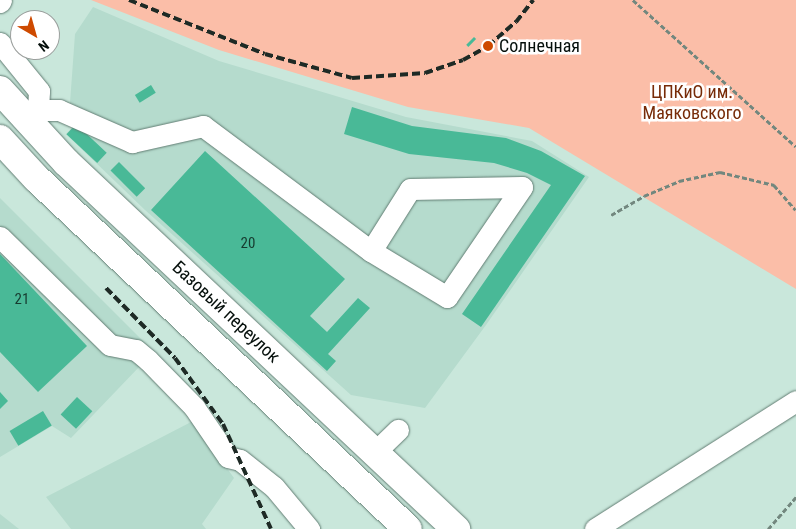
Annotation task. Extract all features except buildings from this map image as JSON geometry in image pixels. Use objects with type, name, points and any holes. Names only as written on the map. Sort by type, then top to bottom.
[{"type":"main road","name":"Базовый переулок","points":[[0,90],[32,115],[66,162],[456,529]]},
{"type":"main road","name":"Базовый переулок","points":[[0,138],[36,178],[408,529]]},
{"type":"street","points":[[0,43],[39,91],[32,115],[59,110],[132,142],[203,126],[371,251],[447,297],[522,187],[410,189],[371,251]]},
{"type":"street","points":[[0,237],[110,345],[136,350],[148,360],[194,406],[228,457],[240,460],[274,487],[309,529]]},
{"type":"street","points":[[595,529],[796,401]]},
{"type":"street","points":[[375,452],[398,430]]},
{"type":"path","points":[[633,0],[796,147]]},
{"type":"path","points":[[611,215],[644,196],[678,182],[720,172],[774,185],[796,210]]},
{"type":"path","points":[[768,529],[796,497]]},
{"type":"shaded area","points":[[93,7],[219,61],[406,117],[532,141],[589,177],[486,325],[425,408],[351,395],[145,210],[66,134],[80,120],[75,105],[70,103],[75,34]]},
{"type":"shaded area","points":[[0,198],[156,354],[140,366],[71,438],[52,426],[0,457]]},
{"type":"shaded area","points":[[193,421],[234,478],[202,524],[206,529],[71,529],[46,497]]},
{"type":"shaded area","points":[[0,514],[19,529],[0,529]]},
{"type":"green space","name":"ЦПКиО им. Маяковского","points":[[91,0],[796,0],[796,289],[529,128],[408,107],[219,50]]},
{"type":"railway","points":[[129,0],[265,54],[352,78],[425,73],[463,60],[488,46],[516,22],[533,0]]},
{"type":"railway","points":[[106,288],[175,358],[223,424],[271,529]]},
{"type":"place","name":"Солнечная","points":[[488,46]]}]
